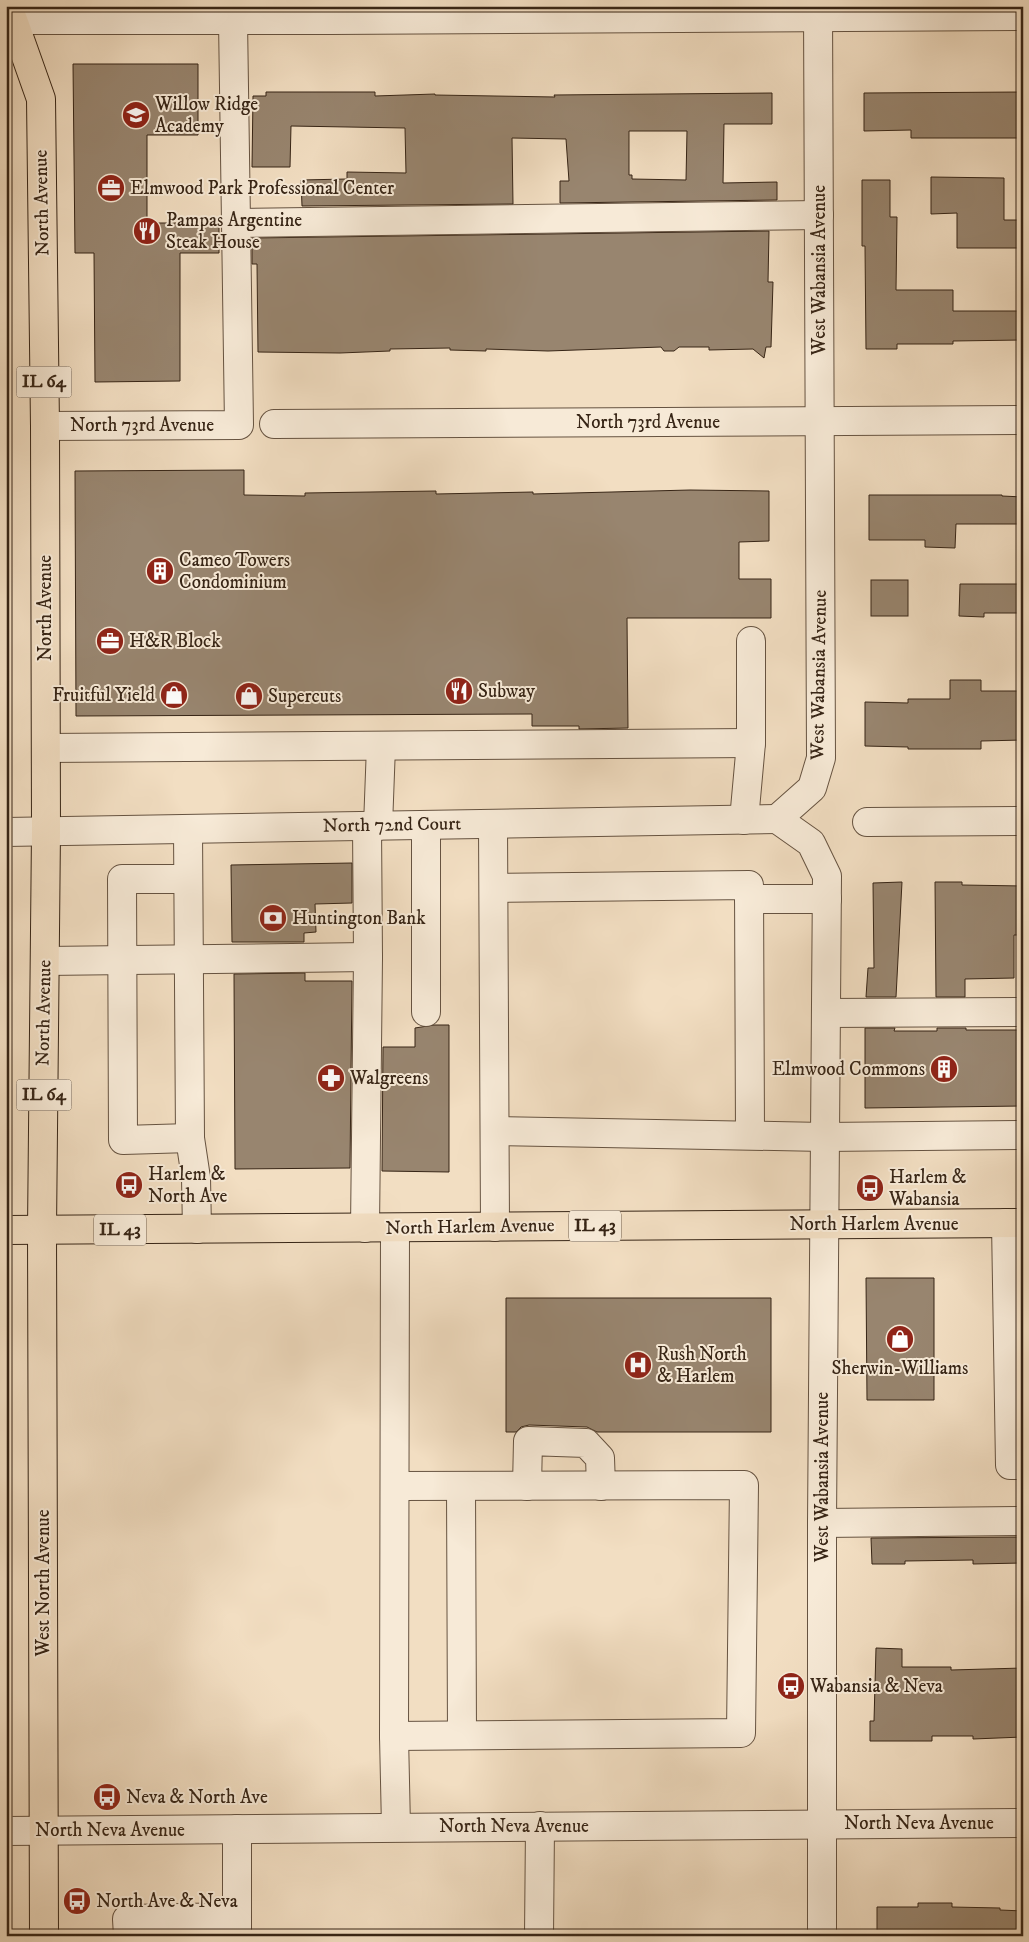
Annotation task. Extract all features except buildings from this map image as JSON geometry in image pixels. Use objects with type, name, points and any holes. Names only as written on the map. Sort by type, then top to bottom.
[{"type":"main road","name":"North Avenue","points":[[11,22],[41,99],[46,748],[42,1230]]},
{"type":"main road","name":"North Harlem Avenue","points":[[6,1230],[1015,1223]]},
{"type":"main road","name":"West North Avenue","points":[[42,1230],[44,1936]]},
{"type":"street","points":[[11,22],[119,13],[233,20],[293,13],[818,12],[1023,16]]},
{"type":"street","name":"West Wabansia Avenue","points":[[818,12],[821,758],[812,788],[777,819],[811,843],[827,876],[822,1523],[822,1936]]},
{"type":"street","points":[[233,20],[236,223],[819,215]]},
{"type":"street","name":"North 73rd Avenue","points":[[45,426],[239,425],[236,223]]},
{"type":"street","name":"North 73rd Avenue","points":[[274,424],[1023,420]]},
{"type":"street","points":[[744,820],[750,743],[751,641]]},
{"type":"street","points":[[46,748],[750,743]]},
{"type":"street","points":[[365,1228],[368,957],[372,826],[381,746]]},
{"type":"street","name":"North 72nd Court","points":[[6,832],[777,819]]},
{"type":"street","points":[[867,822],[1023,821]]},
{"type":"street","points":[[493,824],[496,1227]]},
{"type":"street","points":[[426,825],[426,1012]]},
{"type":"street","points":[[188,829],[190,1138],[196,1178],[197,1229]]},
{"type":"street","points":[[188,879],[122,879],[123,1140],[190,1138]]},
{"type":"street","points":[[494,888],[749,885],[750,1136]]},
{"type":"street","points":[[749,899],[827,899]]},
{"type":"street","points":[[45,961],[368,957]]},
{"type":"street","points":[[826,1013],[1023,1012]]},
{"type":"street","points":[[495,1131],[824,1137],[1023,1135]]},
{"type":"street","points":[[1015,1223],[1015,1316],[1010,1466],[1023,1465]]},
{"type":"street","points":[[395,1228],[394,1736],[396,1827]]},
{"type":"street","points":[[528,1486],[528,1441],[586,1443],[600,1458],[601,1486]]},
{"type":"street","points":[[394,1736],[741,1733],[744,1485],[395,1486]]},
{"type":"street","points":[[462,1486],[462,1735]]},
{"type":"street","points":[[822,1523],[1023,1521]]},
{"type":"street","name":"North Neva Avenue","points":[[6,1831],[1023,1823]]},
{"type":"street","points":[[539,1936],[540,1826]]},
{"type":"street","points":[[128,1936],[127,1919],[237,1926],[237,1829]]},
{"type":"place","name":"Willow Ridge Academy","points":[[136,115]]},
{"type":"place","name":"Elmwood Park Professional Center","points":[[111,188]]},
{"type":"place","name":"Pampas Argentine Steak House","points":[[147,231]]},
{"type":"place","name":"Cameo Towers Condominium","points":[[160,571]]},
{"type":"place","name":"H&R Block","points":[[110,641]]},
{"type":"place","name":"Subway","points":[[459,691]]},
{"type":"place","name":"Fruitful Yield","points":[[174,695]]},
{"type":"place","name":"Supercuts","points":[[249,696]]},
{"type":"place","name":"Huntington Bank","points":[[273,918]]},
{"type":"place","name":"Elmwood Commons","points":[[944,1069]]},
{"type":"place","name":"Walgreens","points":[[331,1078]]},
{"type":"place","name":"Harlem & North Ave","points":[[129,1185]]},
{"type":"place","name":"Harlem & Wabansia","points":[[870,1188]]},
{"type":"place","name":"Sherwin-Williams","points":[[900,1339]]},
{"type":"place","name":"Rush North & Harlem","points":[[638,1365]]},
{"type":"place","name":"Wabansia & Neva","points":[[791,1686]]},
{"type":"place","name":"Neva & North Ave","points":[[107,1797]]},
{"type":"place","name":"North Ave & Neva","points":[[77,1901]]}]
